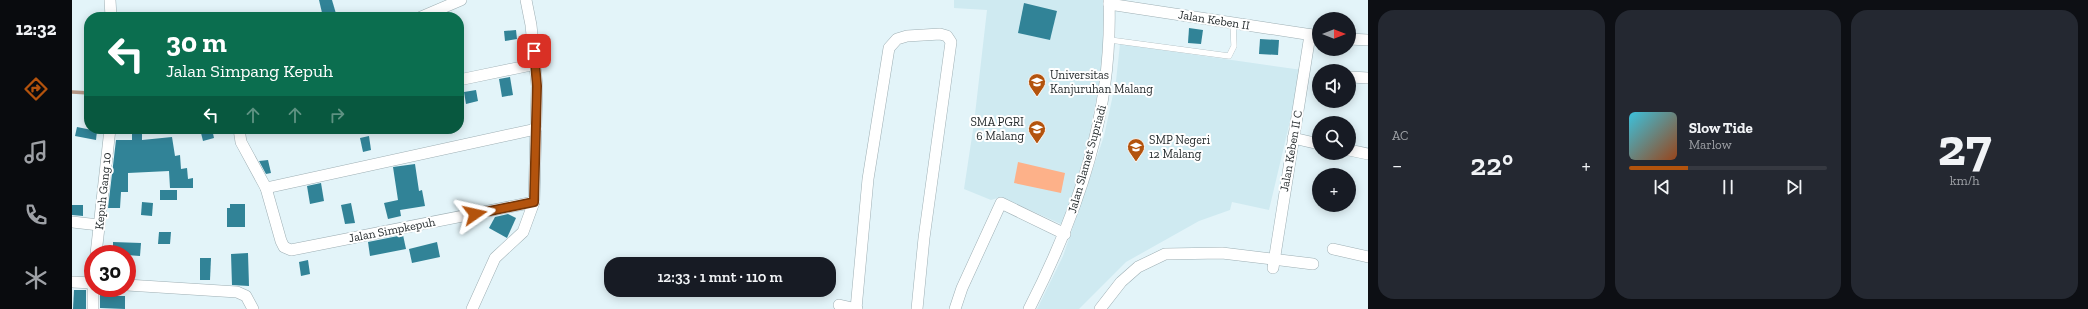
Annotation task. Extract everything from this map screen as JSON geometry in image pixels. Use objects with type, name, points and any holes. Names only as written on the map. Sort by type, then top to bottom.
[{"type":"street","points":[[110,0],[111,12]]},
{"type":"street","points":[[433,12],[462,0]]},
{"type":"street","points":[[472,309],[495,258],[523,232],[534,202],[537,86],[536,64],[526,0]]},
{"type":"street","name":"Jalan Keben II","points":[[1109,2],[1312,36]]},
{"type":"street","name":"Jalan Slamet Supriadi","points":[[1029,309],[1065,234],[1085,174],[1102,111],[1110,40],[1109,2]]},
{"type":"street","points":[[839,305],[856,309],[868,179],[889,48],[897,40],[907,36],[940,34],[947,36],[951,42],[924,238],[917,309]]},
{"type":"street","points":[[1356,39],[1368,40]]},
{"type":"street","name":"Jalan Keben II C","points":[[1274,263],[1294,138],[1312,51]]},
{"type":"street","points":[[464,79],[536,64]]},
{"type":"street","points":[[1356,77],[1368,78]]},
{"type":"street","points":[[239,134],[241,142],[266,188],[536,129]]},
{"type":"street","name":"Kepuh Gang 10","points":[[97,245],[109,134]]},
{"type":"street","points":[[1294,138],[1312,142]]},
{"type":"street","points":[[1356,151],[1368,154]]},
{"type":"street","name":"Jalan Simpkepuh","points":[[266,188],[281,241],[287,249],[297,249],[534,202]]},
{"type":"street","points":[[955,309],[962,288],[1001,203],[1065,234]]},
{"type":"street","points":[[72,222],[99,225]]},
{"type":"street","points":[[1333,249],[1368,257]]},
{"type":"street","points":[[1100,309],[1122,282],[1138,267],[1165,254],[1222,253],[1274,263],[1313,264]]},
{"type":"street","points":[[72,282],[84,283]]},
{"type":"street","points":[[136,286],[237,292],[246,296],[253,309]]},
{"type":"street","points":[[93,309],[94,297]]},
{"type":"lane","points":[[1110,40],[1229,56],[1234,46],[1233,23]]},
{"type":"shaded area","name":"Universitas Kanjuruhan Malang","points":[[954,0],[1104,0],[1105,34],[1102,71],[1086,151],[1063,225],[1001,197],[991,200],[964,189],[974,123],[987,10],[954,8]]},
{"type":"shaded area","points":[[1120,44],[1302,70],[1269,210],[1232,202],[1230,210],[1199,221],[1126,262],[1079,309],[1037,309],[1063,256],[1104,136],[1116,81]]},
{"type":"shaded area","points":[[1018,162],[1065,173],[1061,193],[1014,183]]},
{"type":"building","points":[[319,0],[332,0],[336,12],[322,12]]},
{"type":"building","points":[[1024,3],[1057,11],[1050,40],[1018,33]]},
{"type":"building","points":[[1189,28],[1203,30],[1201,44],[1188,43]]},
{"type":"building","points":[[516,30],[517,39],[505,41],[504,31]]},
{"type":"building","points":[[1260,39],[1279,40],[1278,55],[1259,54]]},
{"type":"building","points":[[510,77],[513,95],[502,97],[499,79]]},
{"type":"building","points":[[476,90],[478,101],[466,104],[464,92]]},
{"type":"building","points":[[77,127],[84,128],[84,134],[97,134],[96,140],[75,136]]},
{"type":"building","points":[[132,134],[142,134],[142,140],[172,137],[175,156],[180,155],[181,169],[187,168],[188,179],[193,178],[193,188],[170,188],[169,171],[128,173],[128,192],[121,192],[120,208],[108,208],[116,140],[132,140]]},
{"type":"building","points":[[201,134],[213,134],[214,138],[203,141]]},
{"type":"building","points":[[369,136],[371,150],[363,152],[360,138]]},
{"type":"building","points":[[268,160],[271,173],[266,174],[259,161]]},
{"type":"building","points":[[415,164],[419,191],[422,190],[425,206],[400,210],[401,216],[388,219],[384,203],[398,200],[393,167]]},
{"type":"building","points":[[321,183],[324,201],[310,204],[307,186]]},
{"type":"building","points":[[160,190],[177,190],[177,200],[160,200]]},
{"type":"building","points":[[142,202],[153,203],[152,216],[141,215]]},
{"type":"building","points":[[351,203],[355,223],[345,224],[341,205]]},
{"type":"building","points":[[230,204],[245,204],[245,227],[227,227],[227,208],[230,208]]},
{"type":"building","points":[[72,205],[83,205],[83,216],[72,215]]},
{"type":"building","points":[[508,214],[516,218],[507,238],[489,228],[495,217]]},
{"type":"building","points":[[159,232],[171,232],[170,244],[158,244]]},
{"type":"building","points":[[403,235],[406,249],[370,256],[368,242]]},
{"type":"building","points":[[113,242],[141,243],[140,256],[136,256],[136,245],[113,245]]},
{"type":"building","points":[[437,242],[440,257],[412,263],[409,249]]},
{"type":"building","points":[[248,253],[249,286],[232,285],[231,254]]},
{"type":"building","points":[[200,258],[211,258],[210,280],[200,280]]},
{"type":"building","points":[[308,260],[310,274],[301,276],[299,262]]},
{"type":"building","points":[[74,290],[84,290],[84,297],[86,297],[86,309],[73,309]]},
{"type":"building","points":[[100,297],[125,297],[125,309],[100,308]]},
{"type":"waterway","points":[[72,92],[84,93]]},
{"type":"place","name":"Universitas Kanjuruhan Malang","points":[[1037,97]]},
{"type":"place","name":"SMA PGRI 6 Malang","points":[[1037,144]]},
{"type":"place","name":"SMP Negeri 12 Malang","points":[[1136,162]]},
{"type":"route","points":[[475,214],[534,202],[534,155],[537,86],[534,51]]}]
